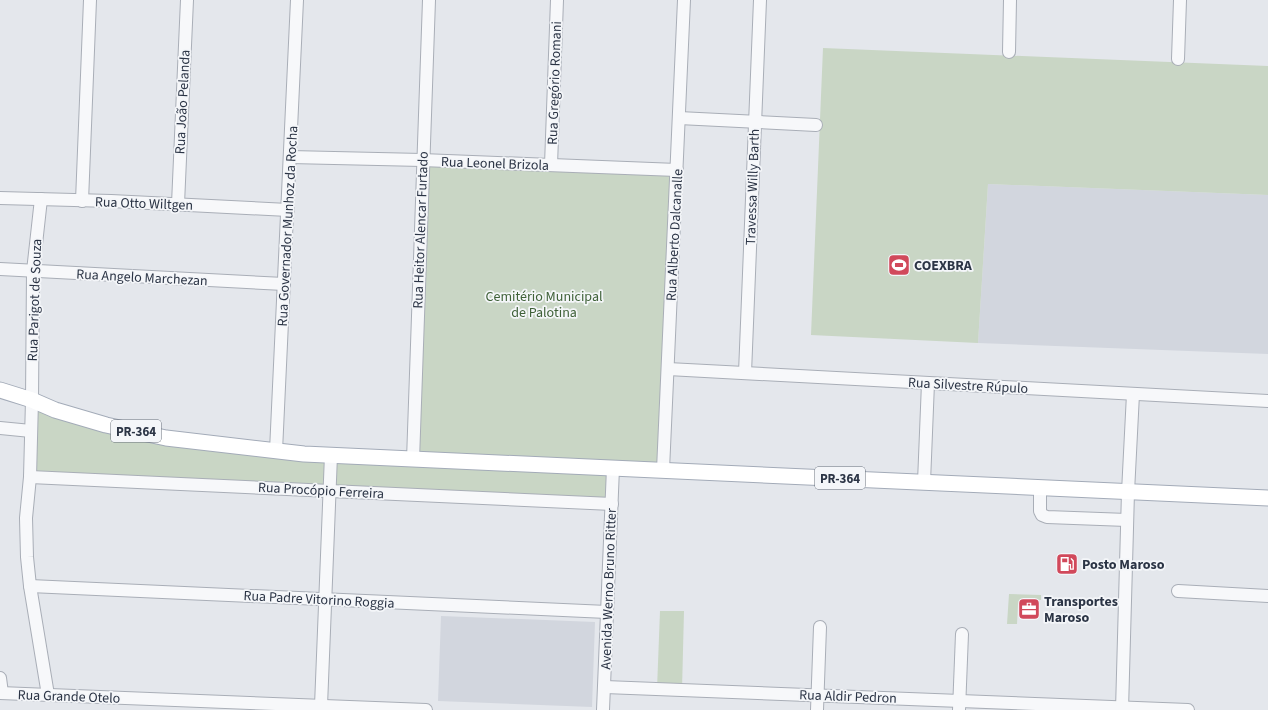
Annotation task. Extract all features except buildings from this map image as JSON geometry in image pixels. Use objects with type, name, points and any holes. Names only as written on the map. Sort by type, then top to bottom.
[{"type":"main road","name":"PR-364","points":[[0,390],[32,400],[55,410],[99,423],[166,438],[304,454],[1268,498]]},
{"type":"street","points":[[82,201],[90,0]]},
{"type":"street","name":"Rua João Pelanda","points":[[178,204],[187,0]]},
{"type":"street","name":"Rua Governador Munhoz da Rocha","points":[[276,451],[297,0]]},
{"type":"street","name":"Rua Heitor Alencar Furtado","points":[[413,460],[422,160],[429,0]]},
{"type":"street","name":"Rua Gregório Romani","points":[[551,165],[557,0]]},
{"type":"street","name":"Rua Alberto Dalcanalle","points":[[663,470],[684,0]]},
{"type":"street","name":"Travessa Willy Barth","points":[[745,373],[760,0]]},
{"type":"street","points":[[1009,52],[1010,0]]},
{"type":"street","points":[[1178,59],[1180,0]]},
{"type":"street","points":[[679,118],[816,125]]},
{"type":"street","name":"Rua Leonel Brizola","points":[[290,157],[422,160],[677,170]]},
{"type":"street","name":"Rua Otto Wiltgen","points":[[0,198],[178,204],[288,210]]},
{"type":"street","name":"Rua Parigot de Souza","points":[[41,199],[33,271],[30,477],[26,518],[27,557],[30,586],[48,695]]},
{"type":"street","name":"Rua Angelo Marchezan","points":[[0,269],[284,284]]},
{"type":"street","name":"Rua Silvestre Rúpulo","points":[[668,369],[1268,401]]},
{"type":"street","points":[[924,482],[928,383]]},
{"type":"street","points":[[1122,708],[1127,520],[1133,394]]},
{"type":"street","points":[[0,428],[31,431]]},
{"type":"street","points":[[321,706],[331,455]]},
{"type":"street","name":"Avenida Werno Bruno Ritter","points":[[603,710],[613,468]]},
{"type":"street","name":"Rua Procópio Ferreira","points":[[30,477],[612,504]]},
{"type":"street","points":[[1040,488],[1040,511],[1042,515],[1047,517],[1127,520]]},
{"type":"street","name":"Rua Padre Vitorino Roggia","points":[[30,586],[607,612]]},
{"type":"street","points":[[1178,592],[1268,596]]},
{"type":"street","points":[[817,710],[820,627]]},
{"type":"street","points":[[960,705],[962,634]]},
{"type":"street","points":[[0,678],[1,693]]},
{"type":"street","name":"Rua Aldir Pedron","points":[[605,687],[818,695],[960,705],[1188,710]]},
{"type":"street","name":"Rua Grande Otelo","points":[[1,693],[200,706],[321,706],[426,710]]},
{"type":"shaded area","name":"COEXBRA","points":[[988,184],[1268,195],[1268,354],[978,343]]},
{"type":"shaded area","points":[[441,616],[595,622],[592,707],[438,701]]},
{"type":"green space","name":"COEXBRA","points":[[823,48],[1268,66],[1268,195],[988,184],[978,343],[811,335]]},
{"type":"green space","name":"Cemitério Municipal de Palotina","points":[[422,160],[677,170],[663,470],[613,468],[612,504],[30,477],[32,400],[106,425],[413,460]]},
{"type":"green space","points":[[1009,594],[1041,595],[1041,600],[1026,599],[1026,605],[1018,604],[1017,624],[1007,624]]},
{"type":"green space","points":[[660,611],[684,611],[682,690],[657,689]]},
{"type":"place","name":"COEXBRA","points":[[899,265]]},
{"type":"place","name":"Posto Maroso","points":[[1067,564]]},
{"type":"place","name":"Transportes Maroso","points":[[1029,609]]}]
